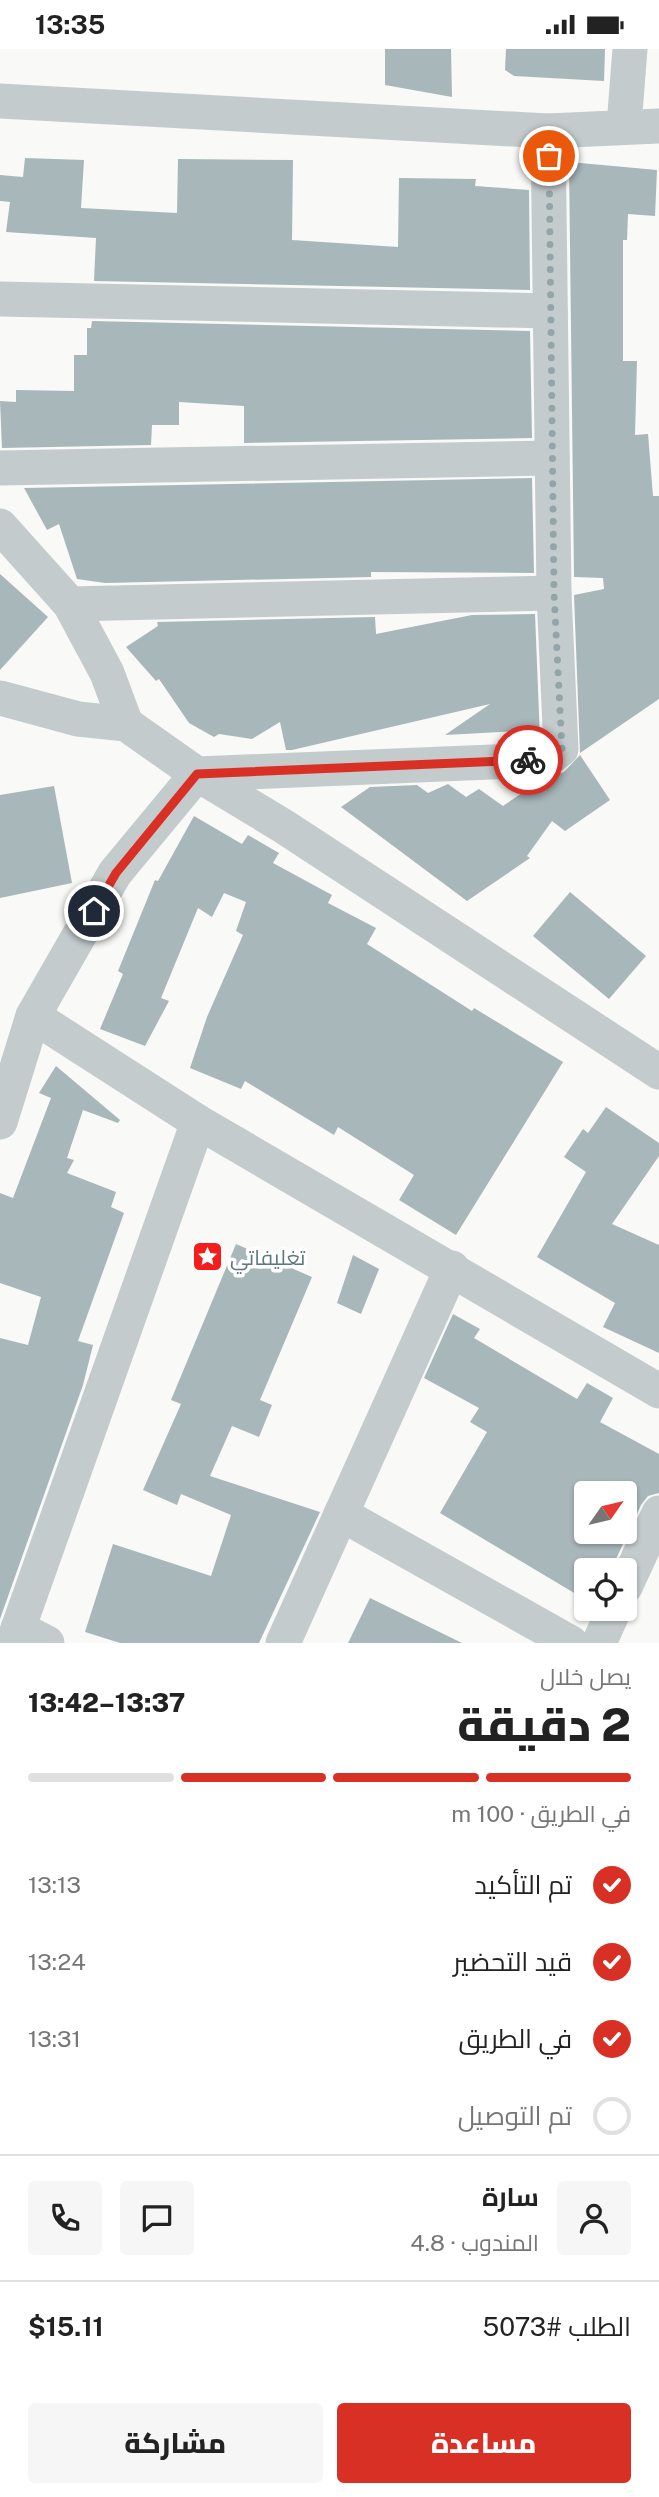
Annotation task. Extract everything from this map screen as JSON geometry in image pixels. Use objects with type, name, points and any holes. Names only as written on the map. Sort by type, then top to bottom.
[{"type":"street","points":[[624,126],[630,49]]},
{"type":"street","points":[[0,101],[548,131],[624,126],[659,127]]},
{"type":"street","points":[[0,1122],[19,1042],[116,873],[197,774],[540,760],[552,757],[562,749],[554,593],[548,131]]},
{"type":"street","points":[[0,299],[550,311]]},
{"type":"street","points":[[0,468],[552,458]]},
{"type":"street","points":[[0,526],[71,604],[107,673],[126,724]]},
{"type":"street","points":[[71,604],[554,593]]},
{"type":"street","points":[[0,698],[78,719],[126,724],[197,774],[283,826],[659,1072]]},
{"type":"street","points":[[19,1042],[198,1122],[659,1391]]},
{"type":"street","points":[[26,1638],[198,1122]]},
{"type":"street","points":[[283,1643],[452,1268]]},
{"type":"street","points":[[637,1561],[659,1513]]},
{"type":"street","points":[[341,1514],[571,1643]]},
{"type":"street","points":[[599,1643],[609,1621]]},
{"type":"building","points":[[385,49],[451,49],[452,97],[385,85]]},
{"type":"building","points":[[506,49],[605,49],[604,81],[514,76],[505,70]]},
{"type":"building","points":[[25,158],[84,160],[81,208],[177,213],[178,159],[293,160],[292,240],[398,247],[399,178],[476,179],[475,186],[529,190],[530,290],[94,281],[96,238],[6,232],[10,202],[0,201],[0,175],[23,177]]},
{"type":"building","points":[[569,162],[657,170],[655,216],[628,214],[627,240],[623,240],[623,361],[637,361],[635,435],[648,434],[653,496],[659,496],[659,699],[580,753],[574,595],[604,589],[603,578],[574,577]]},
{"type":"building","points":[[92,321],[530,331],[532,438],[244,443],[244,406],[179,402],[179,425],[152,425],[151,445],[2,448],[0,401],[16,402],[16,390],[74,391],[74,355],[87,355],[87,328],[91,328]]},
{"type":"building","points":[[532,478],[534,573],[371,572],[371,577],[105,583],[77,579],[59,524],[47,530],[24,488]]},
{"type":"building","points":[[0,574],[48,617],[0,670]]},
{"type":"building","points":[[535,614],[540,739],[537,740],[537,730],[445,735],[490,704],[292,750],[286,750],[280,722],[252,739],[219,734],[214,737],[189,723],[159,679],[156,681],[126,647],[158,626],[157,622],[375,617],[376,634],[472,615]]},
{"type":"building","points":[[580,755],[610,800],[565,831],[552,821],[527,856],[530,858],[467,901],[341,807],[370,787],[417,785],[428,793],[448,784],[466,797],[479,789],[503,806],[541,780],[564,772]]},
{"type":"building","points":[[54,786],[72,883],[0,898],[0,795]]},
{"type":"building","points":[[194,816],[242,844],[248,835],[279,853],[273,863],[332,895],[328,903],[376,928],[367,944],[472,1011],[474,1008],[563,1062],[456,1235],[399,1200],[414,1175],[338,1127],[334,1135],[245,1081],[241,1089],[190,1068],[207,1017],[243,935],[236,931],[246,902],[224,893],[212,917],[198,908],[161,998],[169,1001],[145,1046],[100,1029],[123,974],[118,971],[155,880],[158,881]]},
{"type":"building","points":[[570,892],[646,956],[609,999],[533,936]]},
{"type":"building","points":[[56,1066],[120,1120],[118,1123],[83,1110],[67,1158],[74,1160],[67,1173],[116,1192],[111,1207],[124,1213],[78,1341],[93,1345],[83,1385],[0,1619],[0,1338],[28,1345],[41,1297],[0,1283],[0,1193],[13,1198],[51,1098],[39,1093]]},
{"type":"building","points":[[606,1107],[659,1143],[659,1156],[612,1224],[659,1245],[659,1353],[603,1327],[615,1303],[537,1257],[586,1172],[564,1157],[583,1129],[588,1133]]},
{"type":"building","points":[[236,1244],[312,1277],[260,1400],[272,1405],[259,1437],[232,1426],[210,1476],[320,1512],[259,1643],[120,1643],[85,1632],[113,1544],[211,1576],[231,1515],[181,1494],[177,1505],[143,1490],[181,1404],[171,1400]]},
{"type":"building","points":[[353,1255],[379,1269],[361,1314],[337,1303]]},
{"type":"building","points":[[453,1314],[480,1329],[474,1338],[577,1399],[587,1383],[613,1398],[600,1422],[659,1454],[659,1493],[648,1496],[637,1514],[637,1481],[574,1481],[574,1544],[623,1544],[617,1558],[574,1558],[574,1593],[440,1513],[487,1432],[470,1422],[479,1408],[424,1378]]},
{"type":"building","points":[[370,1598],[462,1643],[348,1643]]},
{"type":"way so far","points":[[528,760],[552,757],[562,749],[554,593],[549,156]]},
{"type":"place","name":"تغليفاتي","points":[[207,1257]]},
{"type":"route","points":[[94,911],[116,873],[197,774],[528,760]]}]
